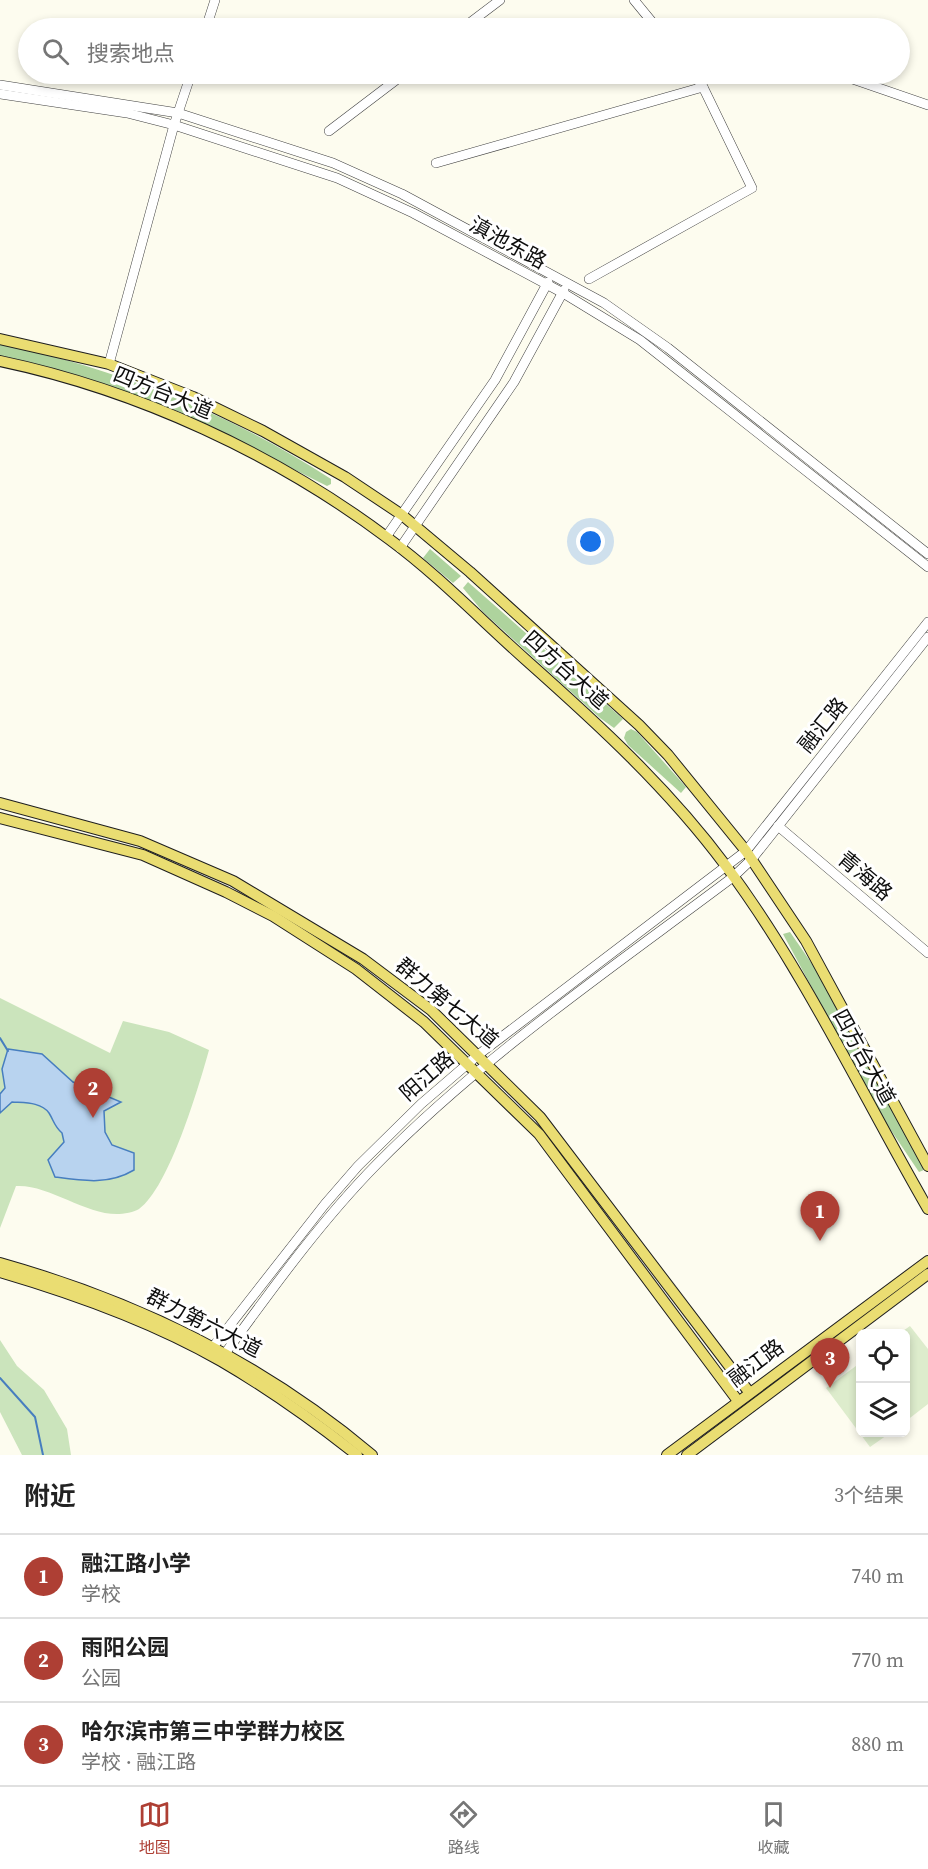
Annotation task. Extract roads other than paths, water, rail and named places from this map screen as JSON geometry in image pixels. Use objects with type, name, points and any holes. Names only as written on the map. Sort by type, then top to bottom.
[{"type":"main road","name":"四方台大道","points":[[0,339],[109,364],[193,397],[263,431],[345,477],[416,526],[639,725],[668,755],[749,855],[806,941],[928,1166]]},
{"type":"main road","name":"四方台大道","points":[[0,361],[96,387],[160,411],[224,440],[317,490],[400,548],[621,746],[677,805],[726,867],[787,958],[928,1209]]},
{"type":"main road","name":"群力第七大道","points":[[0,803],[140,841],[233,881],[363,959],[431,1010],[488,1063],[540,1117],[749,1392]]},
{"type":"main road","name":"群力第七大道","points":[[0,818],[143,855],[226,891],[264,911],[356,969],[424,1022],[539,1134],[738,1401]]},
{"type":"main road","name":"融江路","points":[[667,1455],[928,1261]]},
{"type":"main road","name":"群力第六大道","points":[[0,1263],[99,1295],[267,1377],[372,1455]]},
{"type":"main road","name":"群力第六大道","points":[[0,1272],[113,1311],[211,1350]]},
{"type":"main road","name":"融江路","points":[[687,1455],[928,1274]]},
{"type":"main road","name":"群力第六大道","points":[[223,1356],[357,1455]]},
{"type":"street","points":[[209,18],[215,0]]},
{"type":"street","points":[[476,18],[500,0]]},
{"type":"street","points":[[634,0],[649,18]]},
{"type":"street","points":[[109,364],[174,124],[188,84]]},
{"type":"street","points":[[329,131],[391,84]]},
{"type":"street","points":[[589,279],[752,188],[701,84]]},
{"type":"street","points":[[867,84],[928,105]]},
{"type":"street","name":"滇池东路","points":[[0,85],[178,113],[341,167],[402,194],[604,303],[668,348],[928,554]]},
{"type":"street","points":[[436,163],[704,87]]},
{"type":"street","name":"滇池东路","points":[[0,94],[128,113],[174,124],[337,178],[413,213],[563,293],[664,357],[928,567]]},
{"type":"street","points":[[386,537],[495,380],[552,274]]},
{"type":"street","points":[[400,548],[514,382],[568,283]]},
{"type":"street","name":"融汇路","points":[[749,855],[928,622]]},
{"type":"street","name":"融汇路","points":[[749,855],[778,826],[928,637]]},
{"type":"street","name":"青海路","points":[[778,826],[928,953]]},
{"type":"street","name":"阳江路","points":[[211,1350],[358,1166],[421,1104],[478,1055],[726,867],[749,855]]},
{"type":"street","name":"阳江路","points":[[223,1356],[350,1193],[429,1113],[488,1063],[733,877],[749,855]]},
{"type":"water","points":[[8,1049],[42,1054],[73,1082],[121,1102],[104,1111],[105,1132],[112,1145],[134,1153],[134,1170],[106,1180],[55,1177],[48,1160],[64,1142],[62,1133],[46,1109],[37,1105],[12,1102],[0,1113],[0,1094],[5,1088],[2,1069]]},
{"type":"waterway","points":[[0,1038],[8,1051]]},
{"type":"waterway","points":[[0,1378],[35,1417],[43,1455]]},
{"type":"place","name":"雨阳公园","points":[[93,1118]]},
{"type":"place","name":"融江路小学","points":[[820,1241]]},
{"type":"place","name":"哈尔滨市第三中学群力校区","points":[[830,1388]]}]
